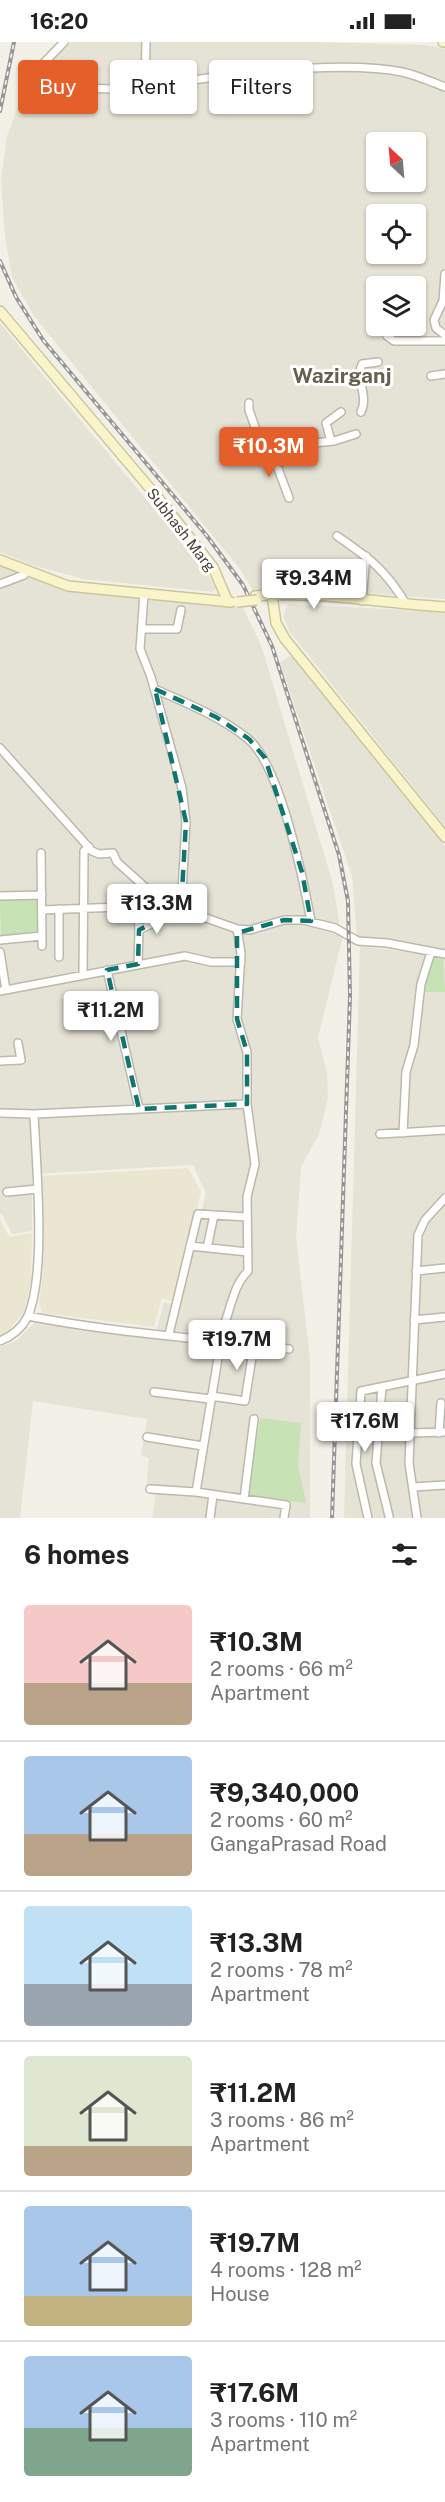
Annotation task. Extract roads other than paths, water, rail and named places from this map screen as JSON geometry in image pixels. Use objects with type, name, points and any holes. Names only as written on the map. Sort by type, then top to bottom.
[{"type":"street","points":[[64,42],[39,68],[63,82],[93,88],[110,88]]},
{"type":"street","points":[[146,42],[146,60]]},
{"type":"street","points":[[197,80],[305,69],[361,68],[403,72],[445,87]]},
{"type":"street","points":[[445,274],[444,301],[434,320],[436,328],[445,335]]},
{"type":"street","name":"Subhash Marg","points":[[0,311],[165,505],[213,567],[231,599]]},
{"type":"street","points":[[387,336],[394,341],[445,341]]},
{"type":"street","points":[[361,412],[365,404],[360,369],[362,364],[378,362]]},
{"type":"street","points":[[431,376],[445,374]]},
{"type":"street","points":[[249,403],[249,410],[268,451],[277,464],[289,498]]},
{"type":"street","points":[[331,441],[326,423],[341,412]]},
{"type":"street","points":[[232,461],[308,436],[313,443],[356,434]]},
{"type":"street","points":[[277,464],[311,449]]},
{"type":"street","points":[[337,536],[366,556],[391,579],[406,604]]},
{"type":"street","points":[[0,555],[71,581],[231,599]]},
{"type":"street","points":[[362,601],[366,556]]},
{"type":"street","points":[[0,560],[68,586],[144,594],[231,599],[273,597],[357,599],[445,607]]},
{"type":"street","points":[[0,584],[24,575],[26,570]]},
{"type":"street","points":[[144,594],[140,649],[155,689],[182,788],[186,822],[181,909]]},
{"type":"street","points":[[273,597],[276,623],[285,639],[445,837]]},
{"type":"street","points":[[142,629],[177,629],[181,610]]},
{"type":"street","points":[[155,689],[216,717],[249,739],[265,758],[302,872],[311,921]]},
{"type":"street","points":[[0,748],[89,847],[99,854],[113,854],[117,862],[155,896],[181,909],[237,929],[250,930],[284,920],[311,921],[335,928],[358,941],[387,943],[445,954]]},
{"type":"street","points":[[83,975],[84,851],[89,847]]},
{"type":"street","points":[[41,853],[42,946]]},
{"type":"street","points":[[0,896],[42,895]]},
{"type":"street","points":[[42,910],[173,905]]},
{"type":"street","points":[[137,906],[138,964]]},
{"type":"street","points":[[59,909],[59,957]]},
{"type":"street","points":[[139,930],[181,909]]},
{"type":"street","points":[[196,1492],[220,1340],[237,1282],[248,1270],[247,1197],[255,1164],[247,1104],[247,1053],[237,1019],[241,962],[237,929]]},
{"type":"street","points":[[0,940],[42,936]]},
{"type":"street","points":[[0,952],[3,990],[185,956],[211,962],[241,962]]},
{"type":"street","points":[[403,1133],[406,1072],[414,1045],[421,984],[431,952]]},
{"type":"street","points":[[107,970],[139,1109]]},
{"type":"street","points":[[0,1061],[21,1060],[18,1042]]},
{"type":"street","points":[[0,1113],[34,1114],[247,1104]]},
{"type":"street","points":[[0,1341],[13,1336],[28,1316],[35,1288],[39,1232],[34,1114]]},
{"type":"street","points":[[380,1134],[445,1130]]},
{"type":"street","points":[[7,1192],[37,1189]]},
{"type":"street","points":[[417,1518],[409,1462],[418,1235],[425,1220],[445,1198]]},
{"type":"street","points":[[168,1334],[198,1214],[247,1218]]},
{"type":"street","points":[[207,1248],[214,1215]]},
{"type":"street","points":[[190,1246],[248,1252]]},
{"type":"street","points":[[416,1271],[445,1268]]},
{"type":"street","points":[[28,1316],[141,1334],[168,1334],[289,1349]]},
{"type":"street","points":[[414,1320],[445,1317]]},
{"type":"street","points":[[154,1392],[245,1401],[254,1345]]},
{"type":"street","points":[[368,1518],[356,1464],[361,1390],[445,1374]]},
{"type":"street","points":[[382,1387],[376,1463],[389,1516]]},
{"type":"street","points":[[411,1433],[442,1432],[441,1403]]},
{"type":"street","points":[[244,1499],[254,1419]]},
{"type":"street","points":[[147,1437],[203,1446]]},
{"type":"street","points":[[414,1487],[445,1485]]},
{"type":"street","points":[[150,1489],[213,1494],[286,1505],[284,1518]]},
{"type":"street","points":[[210,1518],[213,1494]]},
{"type":"railway","points":[[0,111],[14,42]]},
{"type":"railway","points":[[0,261],[16,297],[43,340],[207,536],[243,585],[272,646],[339,855],[348,901],[350,996],[332,1518]]},
{"type":"district","name":"Wazirganj","points":[[342,376]]}]
